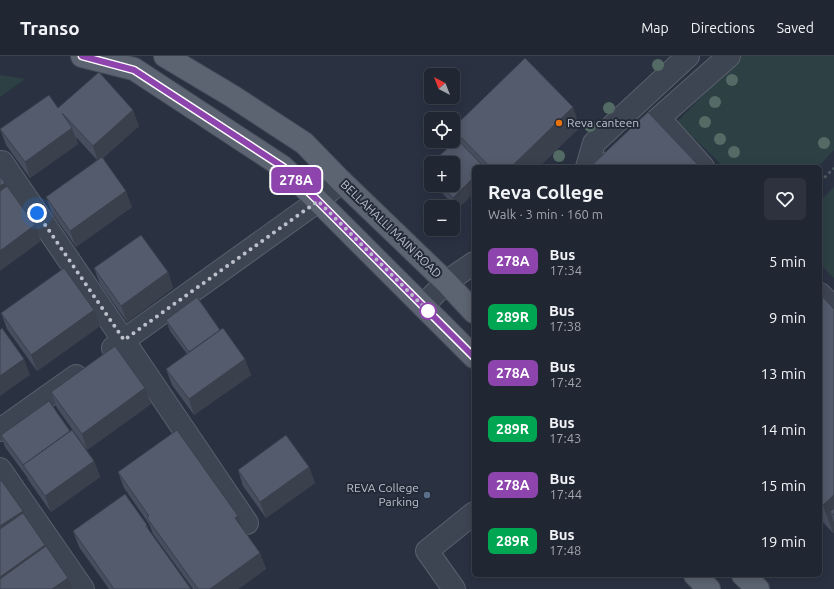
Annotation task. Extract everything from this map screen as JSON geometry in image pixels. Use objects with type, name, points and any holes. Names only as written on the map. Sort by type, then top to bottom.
[{"type":"main road","points":[[82,56],[134,70],[283,167],[472,354]]},
{"type":"main road","name":"BELLAHALLI MAIN ROAD","points":[[165,56],[232,96],[304,143],[341,181],[446,282],[472,310]]},
{"type":"main road","points":[[696,577],[709,589]]},
{"type":"main road","points":[[746,577],[758,589]]},
{"type":"street","points":[[588,165],[594,143],[688,56]]},
{"type":"street","points":[[605,165],[616,162],[659,118],[729,56]]},
{"type":"street","points":[[659,118],[701,165]]},
{"type":"street","points":[[2,162],[124,340],[247,524]]},
{"type":"street","points":[[0,430],[318,201],[341,181]]},
{"type":"street","points":[[423,306],[446,282],[472,264]]},
{"type":"street","points":[[822,296],[834,308]]},
{"type":"street","points":[[0,469],[83,589]]},
{"type":"street","points":[[454,589],[427,551],[472,515]]},
{"type":"path","points":[[822,180],[834,168]]},
{"type":"green space","points":[[741,56],[834,56],[834,150],[820,165],[722,165],[677,122]]},
{"type":"green space","points":[[0,75],[25,79],[0,97]]},
{"type":"green space","points":[[834,187],[834,278],[822,266],[822,199]]},
{"type":"building","points":[[525,58],[573,107],[513,165],[488,165],[460,136],[460,121]]},
{"type":"building","points":[[99,72],[133,110],[93,146],[62,113],[72,128],[25,162],[0,129],[49,95],[58,108]]},
{"type":"building","points":[[648,112],[698,165],[592,165]]},
{"type":"building","points":[[460,142],[482,165],[472,165],[472,179],[460,191],[460,156],[439,156],[448,148],[460,148]]},
{"type":"building","points":[[102,157],[126,191],[70,231],[46,197]]},
{"type":"building","points":[[0,176],[5,183],[0,186]]},
{"type":"building","points":[[7,186],[35,225],[0,251],[0,191]]},
{"type":"building","points":[[447,192],[459,192],[453,198]]},
{"type":"building","points":[[141,235],[168,272],[121,306],[94,268]]},
{"type":"building","points":[[64,268],[94,310],[31,355],[1,313]]},
{"type":"building","points":[[822,296],[834,309],[834,495],[823,505]]},
{"type":"building","points":[[197,297],[220,330],[189,352],[166,320]]},
{"type":"building","points":[[2,328],[24,359],[0,376],[0,330]]},
{"type":"building","points":[[223,328],[245,359],[189,399],[166,369]]},
{"type":"building","points":[[115,346],[145,388],[82,434],[51,392]]},
{"type":"building","points":[[49,401],[70,431],[23,465],[1,435]]},
{"type":"building","points":[[72,430],[94,461],[45,496],[23,465]]},
{"type":"building","points":[[177,430],[238,516],[235,518],[260,553],[210,589],[198,589],[147,518],[149,516],[118,472]]},
{"type":"building","points":[[286,435],[309,467],[260,502],[238,470]]},
{"type":"building","points":[[1,480],[23,511],[0,526],[0,481]]},
{"type":"building","points":[[125,494],[191,589],[114,589],[73,531]]},
{"type":"building","points":[[834,508],[834,515],[830,512]]},
{"type":"building","points":[[23,513],[45,545],[0,577],[0,529]]},
{"type":"building","points":[[46,546],[68,578],[52,589],[0,589],[0,579]]},
{"type":"bus line","name":"278A","points":[[82,56],[134,70],[283,167],[472,355]]},
{"type":"place","name":"Reva canteen","points":[[559,123]]},
{"type":"place","name":"REVA College Parking","points":[[427,495]]},
{"type":"route","points":[[37,213],[124,340],[318,201],[429,312],[428,311]]}]
